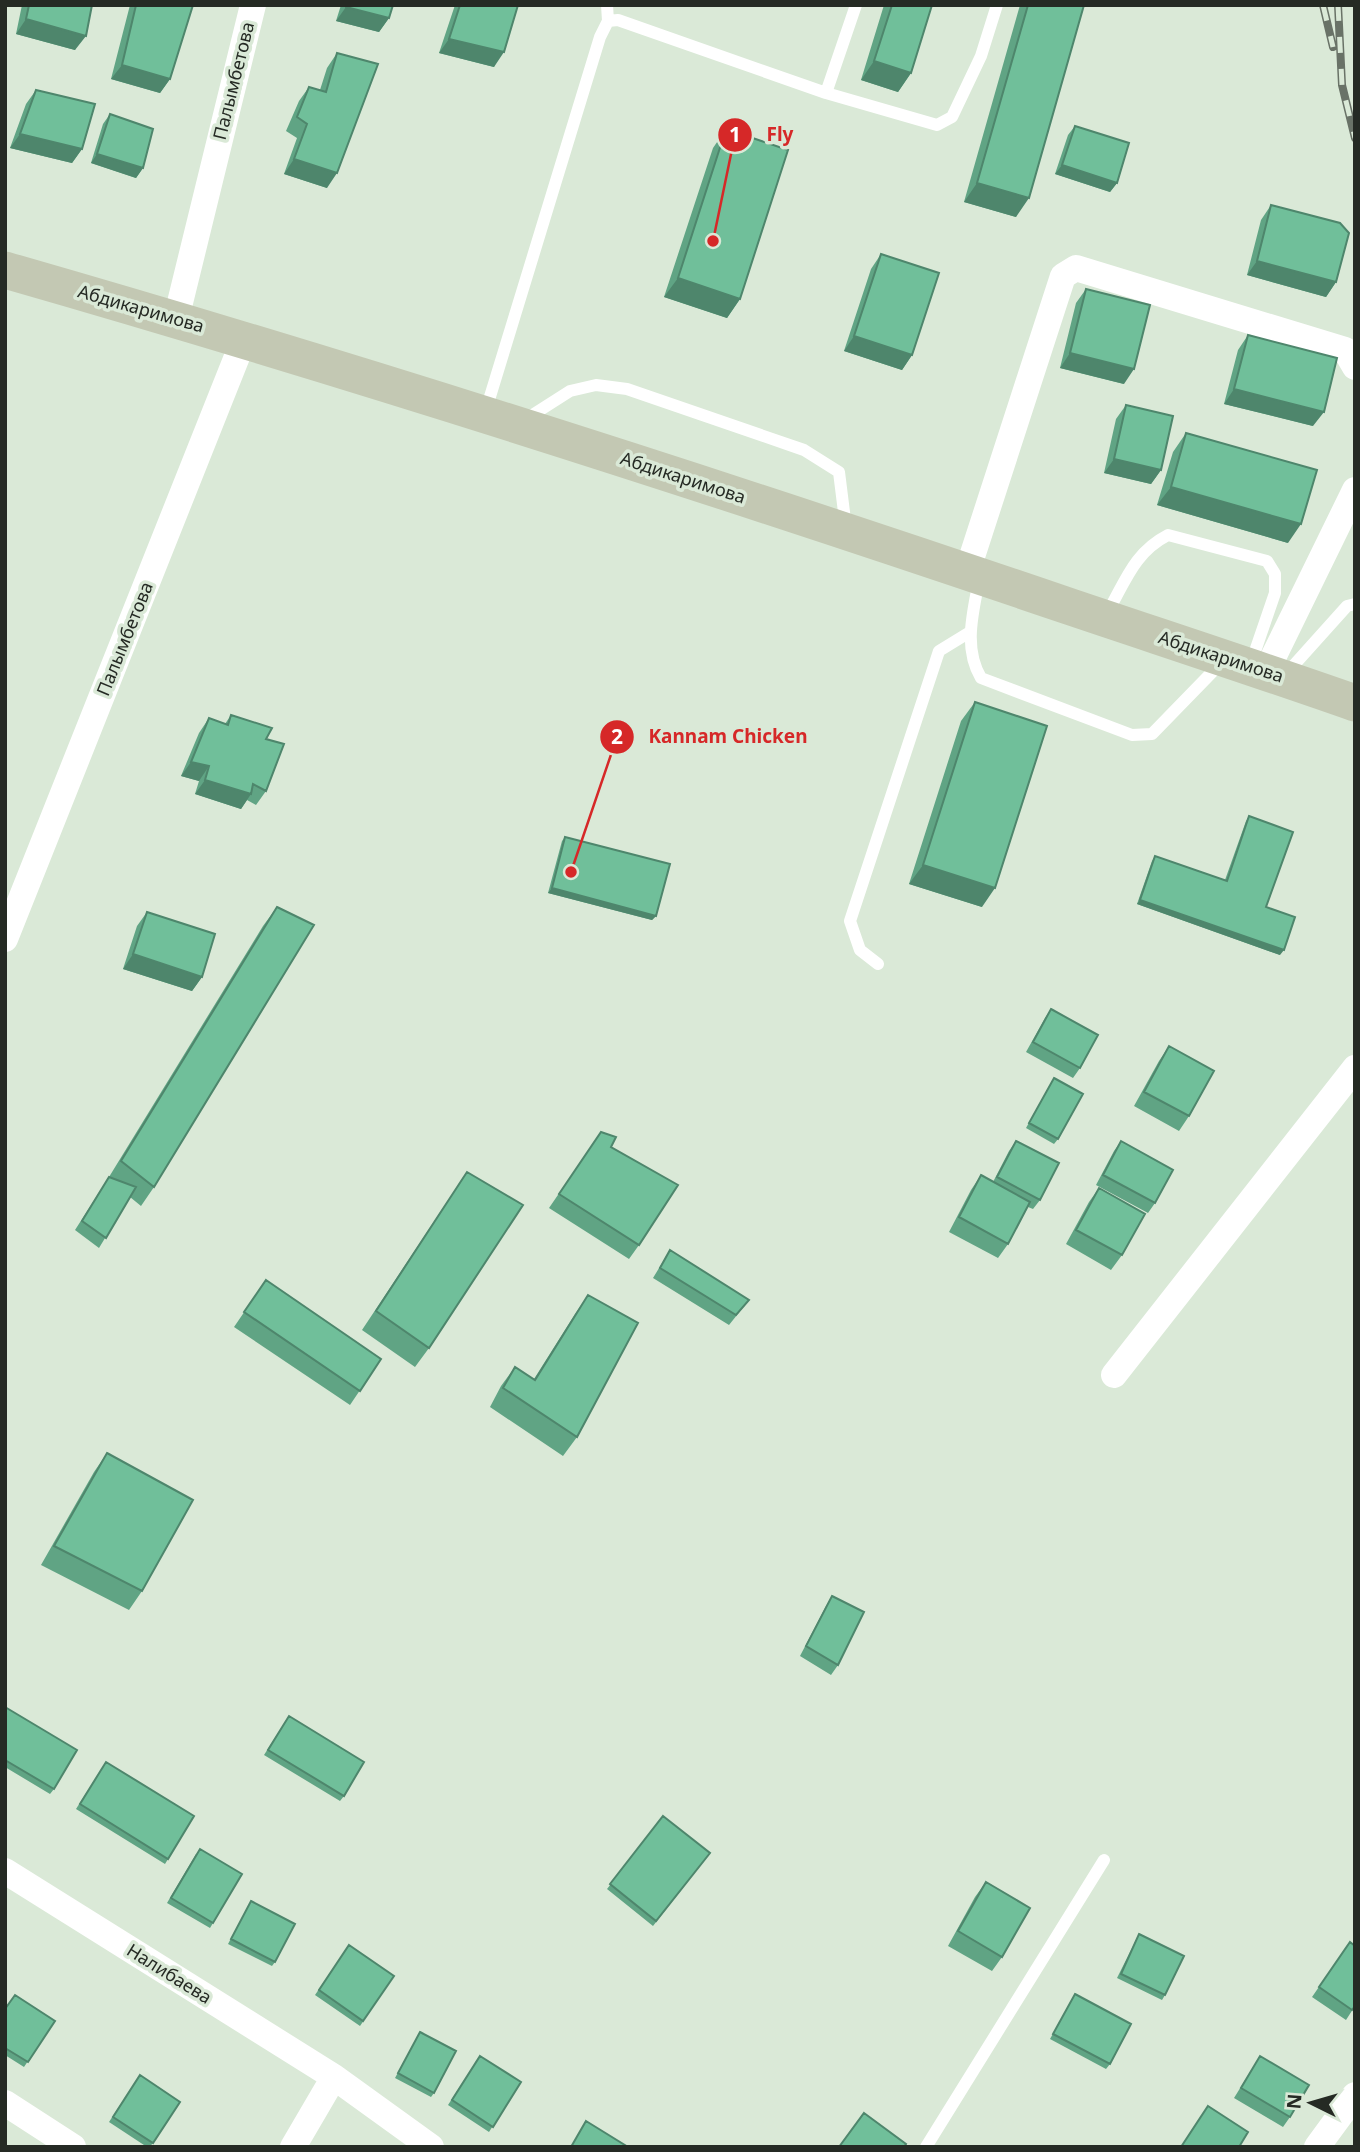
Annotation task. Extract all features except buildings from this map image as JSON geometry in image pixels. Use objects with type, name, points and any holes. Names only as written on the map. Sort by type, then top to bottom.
[{"type":"main road","name":"Абдикаримова","points":[[5,270],[244,339],[502,419],[846,531],[1355,703]]},
{"type":"street","name":"Палымбетова","points":[[176,319],[253,5]]},
{"type":"street","points":[[973,574],[1063,276],[1076,268],[1345,350],[1355,367]]},
{"type":"street","name":"Палымбетова","points":[[5,939],[244,339]]},
{"type":"street","points":[[1256,669],[1355,490]]},
{"type":"street","points":[[1114,1375],[1355,1068]]},
{"type":"street","name":"Налибаева","points":[[5,1871],[334,2077],[431,2147]]},
{"type":"street","points":[[293,2147],[334,2077]]},
{"type":"street","points":[[1317,2147],[1355,2095]]},
{"type":"street","points":[[5,2103],[73,2147]]},
{"type":"lane","points":[[502,419],[600,37],[608,21],[607,5]]},
{"type":"lane","points":[[826,93],[856,5]]},
{"type":"lane","points":[[608,21],[618,20],[826,93],[937,125],[952,117],[981,56],[997,5]]},
{"type":"lane","points":[[502,419],[569,391],[596,385],[626,389],[804,450],[839,472],[846,531]]},
{"type":"lane","points":[[1105,618],[1139,556],[1150,544],[1168,535],[1267,561],[1275,575],[1275,593],[1256,669]]},
{"type":"lane","points":[[973,574],[970,632],[974,666],[981,678],[1132,736],[1152,734],[1256,669],[1347,606],[1355,604]]},
{"type":"lane","points":[[878,964],[860,950],[850,921],[939,651],[970,632]]},
{"type":"lane","points":[[926,2147],[1104,1860]]},
{"type":"railway","points":[[1323,5],[1333,47]]},
{"type":"railway","points":[[1338,5],[1342,85],[1355,138]]},
{"type":"place","name":"Fly","points":[[713,241]]},
{"type":"place","name":"Kannam Chicken","points":[[571,872]]}]
